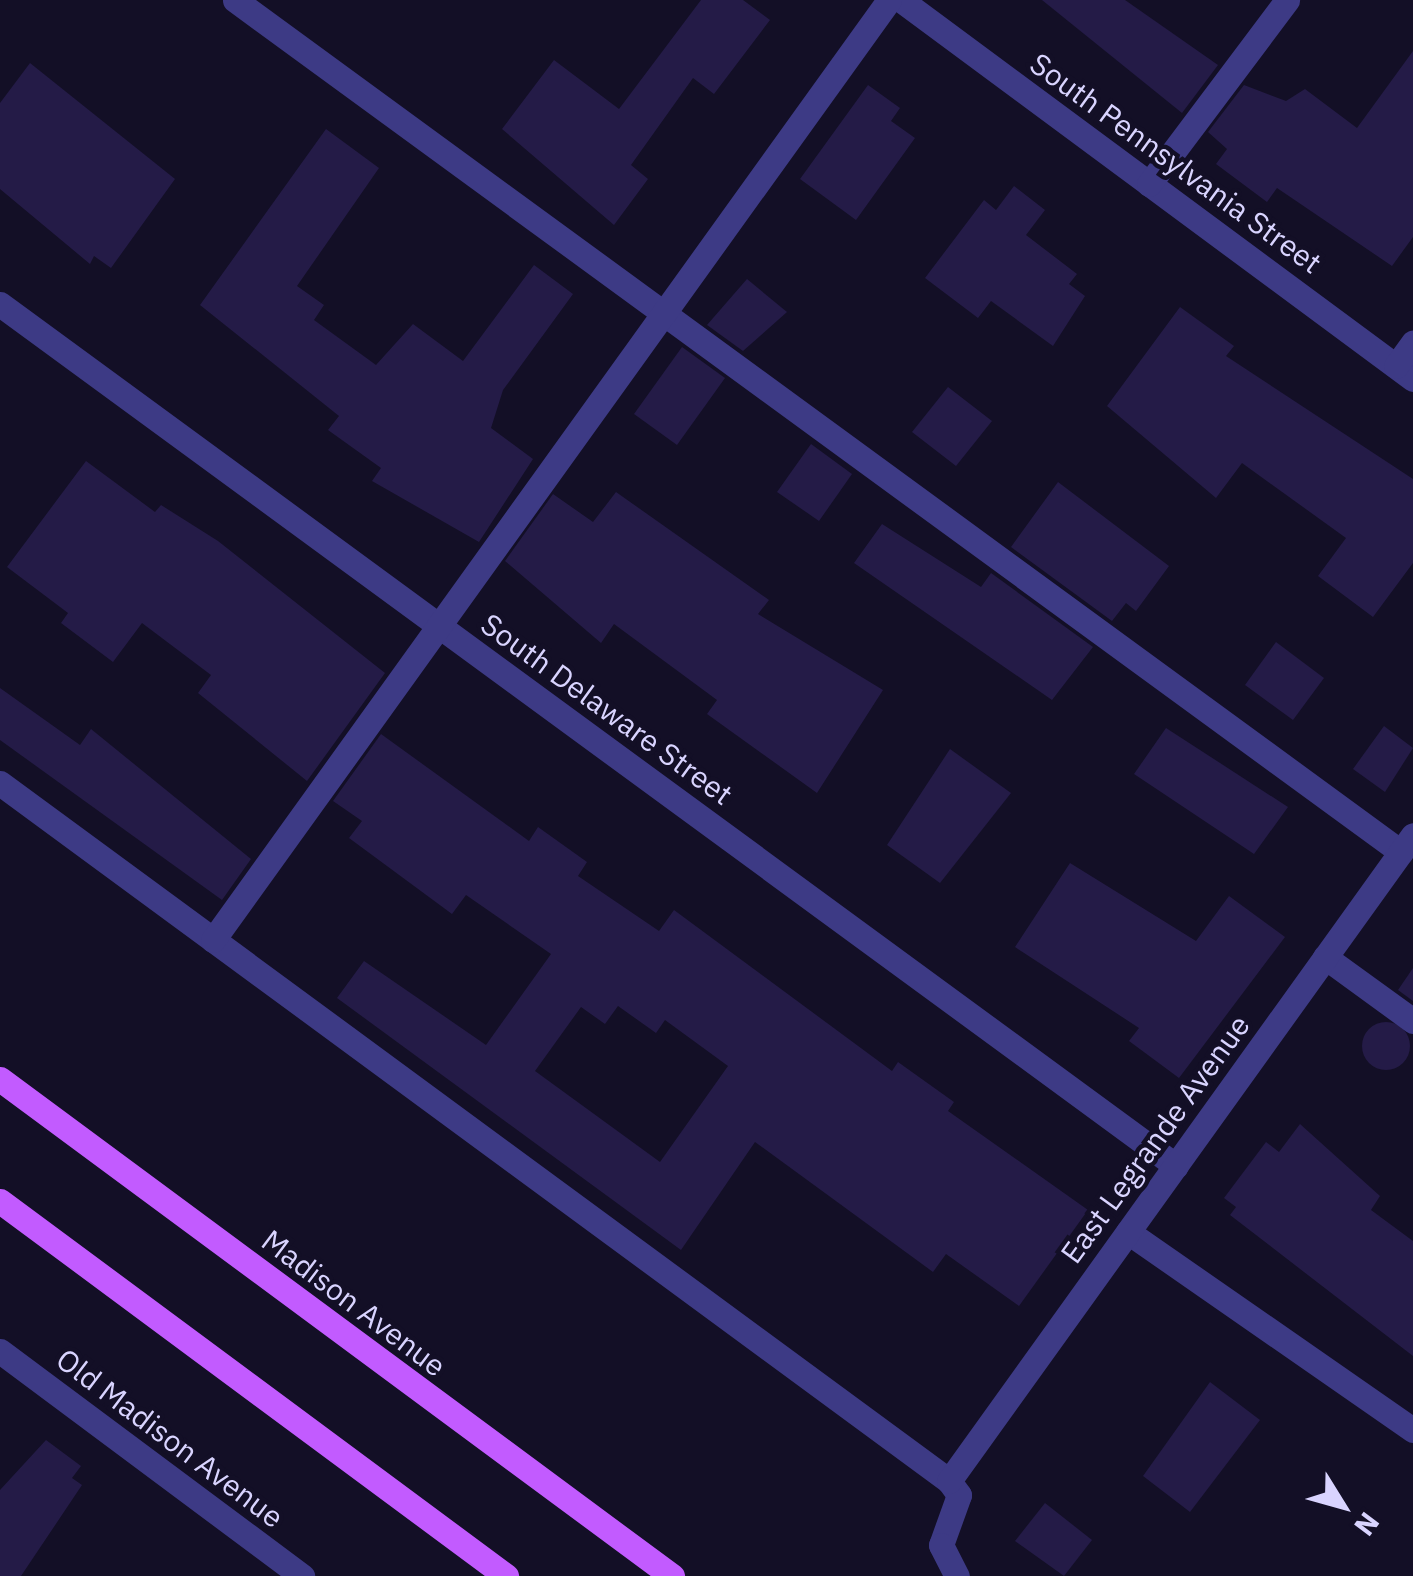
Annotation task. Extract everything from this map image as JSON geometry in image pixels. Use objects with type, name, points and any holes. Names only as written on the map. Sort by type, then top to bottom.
[{"type":"main road","name":"Madison Avenue","points":[[0,1078],[672,1576]]},
{"type":"main road","points":[[0,1201],[506,1576]]},
{"type":"street","points":[[235,0],[666,319],[1407,843]]},
{"type":"street","points":[[213,940],[443,630],[889,0]]},
{"type":"street","name":"South Pennsylvania Street","points":[[900,0],[1405,372]]},
{"type":"street","points":[[1149,184],[1287,0]]},
{"type":"street","name":"South Delaware Street","points":[[0,304],[1176,1166]]},
{"type":"street","points":[[1405,372],[1413,342]]},
{"type":"street","points":[[0,782],[954,1488]]},
{"type":"street","name":"East Legrande Avenue","points":[[957,1576],[941,1545],[954,1488],[1128,1232],[1407,843]]},
{"type":"street","points":[[1324,957],[1413,1021]]},
{"type":"street","points":[[1128,1232],[1413,1430]]},
{"type":"street","name":"Old Madison Avenue","points":[[0,1351],[302,1576]]},
{"type":"building","points":[[701,0],[743,0],[770,20],[714,94],[693,78],[631,165],[648,179],[614,225],[502,129],[554,60],[619,109]]},
{"type":"building","points":[[1042,0],[1125,0],[1218,65],[1182,113]]},
{"type":"building","points":[[1413,51],[1413,237],[1392,266],[1277,188],[1267,202],[1216,164],[1227,149],[1208,132],[1244,85],[1286,101],[1305,89],[1357,128]]},
{"type":"building","points":[[30,63],[175,179],[111,268],[94,256],[90,264],[0,189],[0,103]]},
{"type":"building","points":[[868,85],[900,108],[891,121],[915,138],[856,220],[800,179]]},
{"type":"building","points":[[326,129],[379,168],[297,286],[324,305],[314,320],[376,365],[413,324],[463,361],[534,265],[573,294],[503,390],[491,428],[533,459],[479,542],[372,481],[381,468],[328,430],[339,416],[200,305]]},
{"type":"building","points":[[1014,186],[1045,210],[1026,235],[1077,274],[1069,284],[1085,296],[1053,346],[991,301],[978,318],[925,278],[984,200],[996,210]]},
{"type":"building","points":[[747,279],[787,312],[743,351],[707,325]]},
{"type":"building","points":[[1180,307],[1234,346],[1226,356],[1413,479],[1413,563],[1373,617],[1318,576],[1346,538],[1242,463],[1216,498],[1107,406]]},
{"type":"building","points":[[682,347],[725,378],[677,445],[634,414]]},
{"type":"building","points":[[948,387],[992,421],[956,466],[912,432]]},
{"type":"building","points":[[811,444],[852,474],[819,521],[777,492]]},
{"type":"building","points":[[86,461],[155,512],[161,505],[218,541],[385,673],[307,781],[198,693],[211,675],[142,623],[113,662],[61,623],[68,613],[7,567]]},
{"type":"building","points":[[1058,482],[1169,566],[1136,611],[1126,603],[1112,621],[1011,547]]},
{"type":"building","points":[[616,492],[769,600],[758,614],[883,690],[817,793],[707,714],[717,700],[614,624],[601,643],[505,561],[553,494],[593,522]]},
{"type":"building","points":[[882,524],[981,587],[991,573],[1093,647],[1052,700],[854,563]]},
{"type":"building","points":[[1276,642],[1324,678],[1293,720],[1245,685]]},
{"type":"building","points":[[0,688],[80,745],[91,729],[251,859],[222,900],[0,740]]},
{"type":"building","points":[[1384,726],[1413,748],[1385,792],[1353,769]]},
{"type":"building","points":[[1166,728],[1288,807],[1254,854],[1134,774]]},
{"type":"building","points":[[381,734],[529,841],[538,827],[587,862],[578,876],[659,931],[674,910],[892,1071],[898,1062],[954,1102],[948,1111],[1088,1210],[1019,1306],[946,1254],[933,1272],[755,1142],[681,1250],[337,998],[364,961],[486,1045],[551,954],[466,895],[452,914],[349,838],[362,821],[333,801]],"holes":[[[618,1006],[656,1033],[665,1020],[728,1066],[660,1162],[535,1071],[581,1007],[605,1024]]]},
{"type":"building","points":[[950,749],[1011,793],[940,883],[887,845]]},
{"type":"building","points":[[1070,863],[1196,941],[1229,896],[1285,937],[1179,1078],[1129,1041],[1139,1028],[1015,947]]},
{"type":"building","points":[[1413,968],[1413,1001],[1398,990]]},
{"type":"building","points":[[1386,1022],[1403,1029],[1410,1046],[1403,1063],[1386,1070],[1369,1063],[1362,1046],[1369,1029]]},
{"type":"building","points":[[1300,1124],[1380,1196],[1371,1210],[1413,1241],[1413,1356],[1230,1215],[1236,1207],[1224,1198],[1266,1142],[1279,1152]]},
{"type":"building","points":[[1210,1382],[1260,1420],[1190,1512],[1143,1476]]},
{"type":"building","points":[[46,1440],[81,1466],[72,1478],[82,1485],[21,1576],[0,1576],[0,1490]]},
{"type":"building","points":[[1045,1503],[1092,1540],[1064,1576],[1015,1541]]}]
